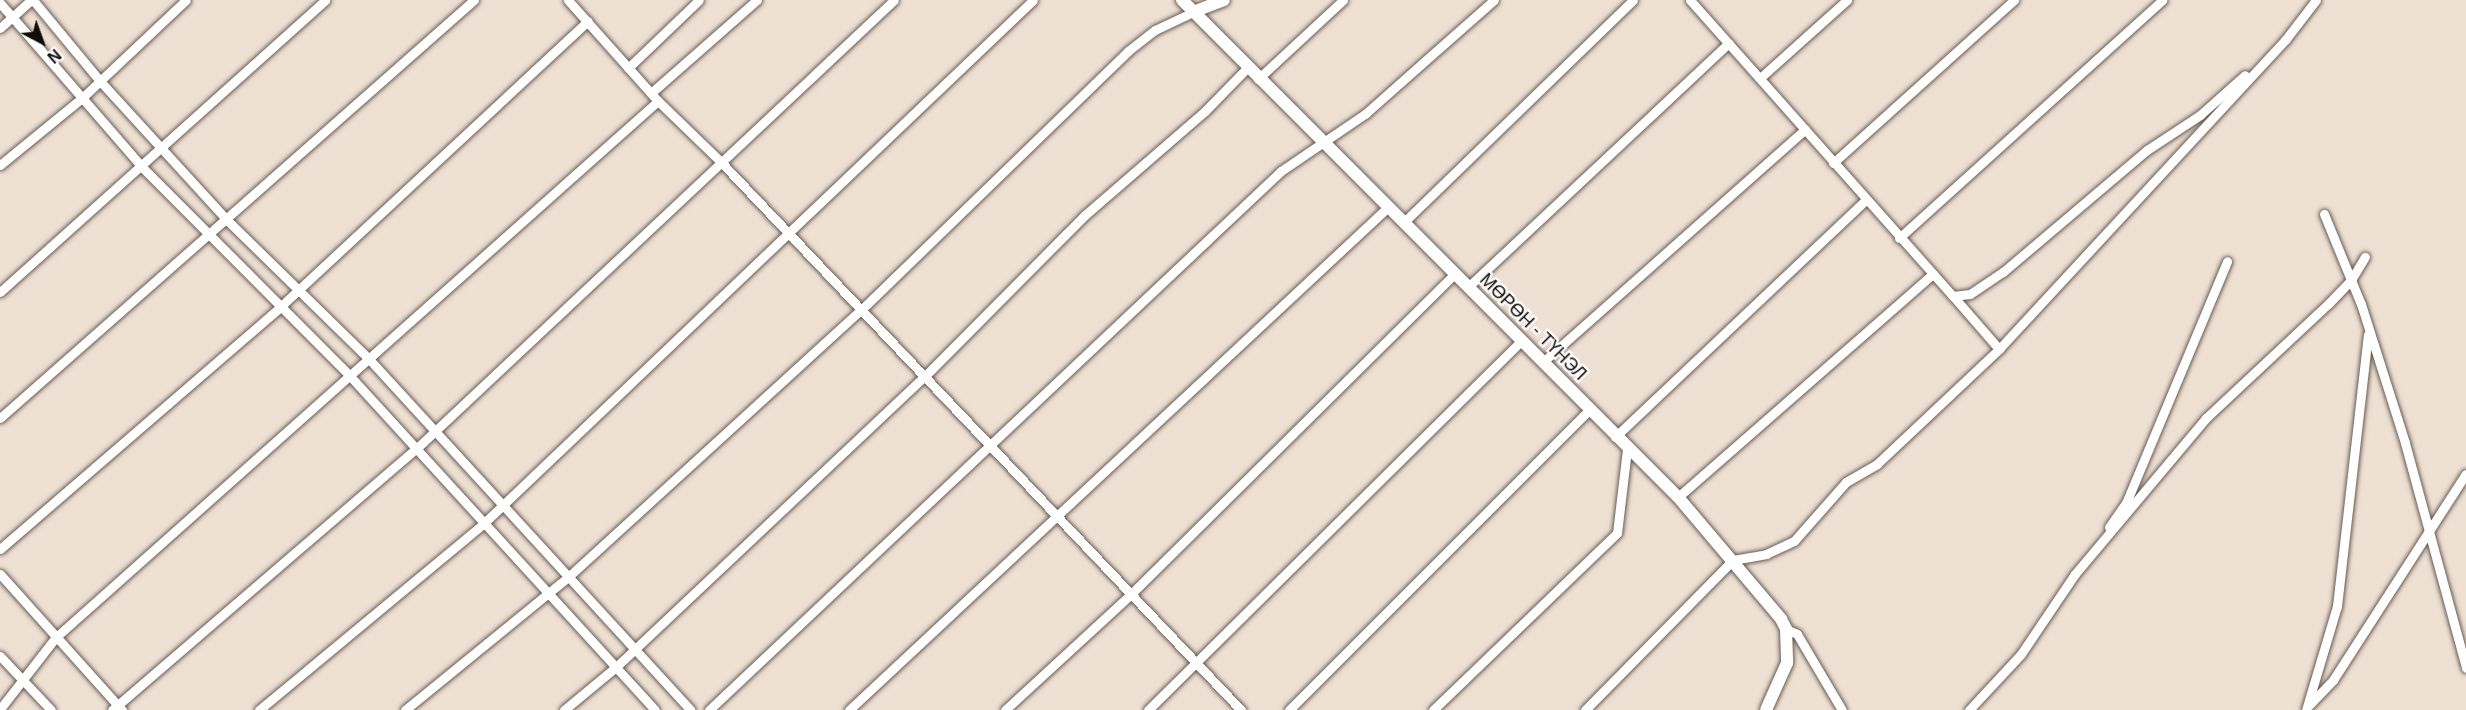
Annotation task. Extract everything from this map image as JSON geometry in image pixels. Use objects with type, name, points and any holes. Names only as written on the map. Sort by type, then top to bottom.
[{"type":"street","points":[[0,28],[32,0],[100,81],[228,221],[369,359],[567,578],[691,710]]},
{"type":"street","points":[[0,165],[83,97],[186,0]]},
{"type":"street","points":[[0,292],[142,167],[324,0]]},
{"type":"street","points":[[0,418],[228,221],[474,0]]},
{"type":"street","points":[[568,0],[655,97],[862,309],[1241,710]]},
{"type":"street","points":[[628,68],[699,0]]},
{"type":"street","points":[[0,709],[55,638],[369,359],[655,97],[757,0]]},
{"type":"street","points":[[0,574],[116,708],[436,431],[720,161],[894,0]]},
{"type":"street","points":[[260,710],[484,523],[501,503],[1033,0]]},
{"type":"street","name":"МӨРӨН - ТҮНЭЛ","points":[[1182,0],[1258,79],[1544,361],[1615,437],[1678,497],[1733,560],[1786,629]]},
{"type":"street","points":[[405,710],[567,578],[862,309],[1128,51],[1155,30],[1224,0]]},
{"type":"street","points":[[1258,79],[1343,0]]},
{"type":"street","points":[[709,710],[1281,171],[1365,114],[1494,0]]},
{"type":"street","points":[[1403,223],[1633,0]]},
{"type":"street","points":[[1690,0],[1999,349]]},
{"type":"street","points":[[1761,78],[1847,0]]},
{"type":"street","points":[[1833,163],[2014,0]]},
{"type":"street","points":[[1899,238],[2162,0]]},
{"type":"street","points":[[1585,710],[1733,560],[1766,554],[1794,541],[1846,482],[1877,464],[1999,349],[2286,39],[2316,0]]},
{"type":"street","points":[[0,3],[142,167],[350,376],[550,592],[655,710]]},
{"type":"street","points":[[0,549],[280,307],[297,288],[588,21]]},
{"type":"street","points":[[1953,296],[1970,294],[2003,272],[2147,150],[2200,115],[2286,39]]},
{"type":"street","points":[[1468,287],[1729,43]]},
{"type":"street","points":[[564,710],[617,666],[924,376],[1085,215],[1206,111],[1248,68]]},
{"type":"street","points":[[1544,361],[1805,129]]},
{"type":"street","points":[[1615,437],[1866,200]]},
{"type":"street","points":[[849,710],[1388,208]]},
{"type":"street","points":[[2324,214],[2369,331],[2417,484],[2427,536],[2466,668]]},
{"type":"street","points":[[2089,558],[2206,418],[2351,280],[2365,257]]},
{"type":"street","points":[[1969,710],[2021,654],[2126,503],[2227,261]]},
{"type":"street","points":[[1005,710],[1130,595],[1455,273]]},
{"type":"street","points":[[1678,497],[1933,274]]},
{"type":"street","points":[[2305,709],[2337,606],[2369,331]]},
{"type":"street","points":[[1148,710],[1197,664],[1522,339]]},
{"type":"street","points":[[1289,710],[1590,409]]},
{"type":"street","points":[[1432,710],[1617,533],[1627,449]]},
{"type":"street","points":[[2305,709],[2333,680],[2466,474]]},
{"type":"street","points":[[1766,710],[1787,663],[1786,629],[1797,634],[1842,710]]},
{"type":"street","points":[[0,656],[51,710]]}]
